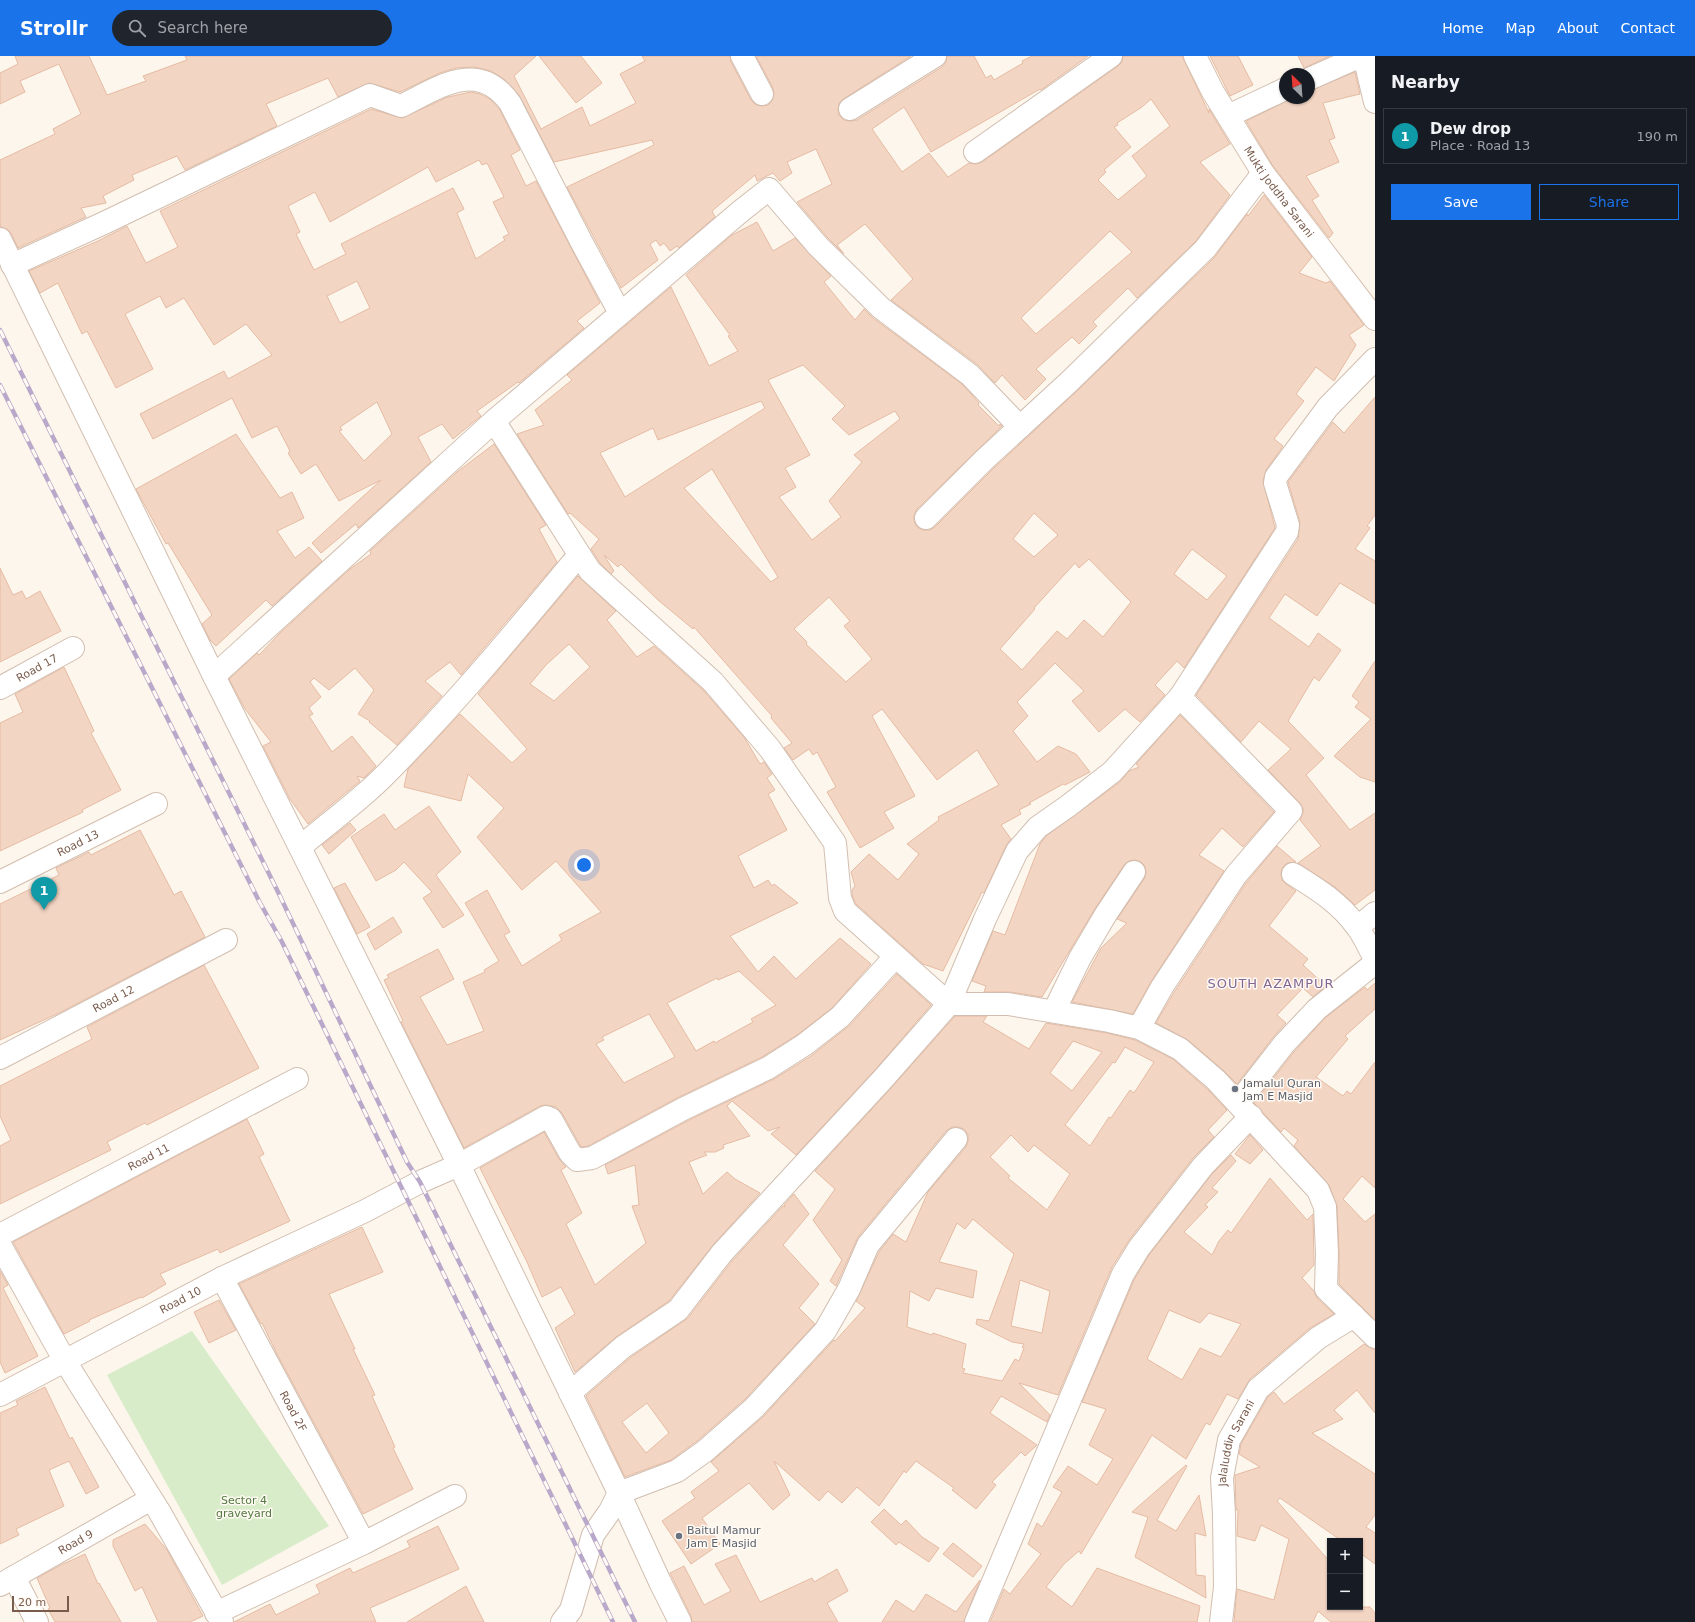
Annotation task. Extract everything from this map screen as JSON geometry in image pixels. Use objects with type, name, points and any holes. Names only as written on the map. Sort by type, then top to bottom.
[{"type":"street","points":[[742,56],[762,94]]},
{"type":"street","points":[[850,109],[935,56]]},
{"type":"street","points":[[975,152],[1112,56]]},
{"type":"street","name":"Mukti Joddha Sarani","points":[[1195,56],[1213,92],[1263,173],[1375,319]]},
{"type":"street","points":[[1315,76],[1363,56],[1375,102]]},
{"type":"street","points":[[12,265],[104,223],[370,95],[401,106],[451,81],[466,78],[474,79],[498,89],[510,103],[620,313]]},
{"type":"street","points":[[1228,116],[1279,92]]},
{"type":"street","points":[[926,518],[984,460],[1070,381],[1205,248],[1263,173]]},
{"type":"street","points":[[214,676],[494,421],[741,211],[770,189],[818,246],[881,308],[970,375],[1020,427]]},
{"type":"street","points":[[0,239],[214,676],[459,1165],[570,1394],[620,1493],[660,1582],[680,1622]]},
{"type":"street","points":[[570,1394],[623,1347],[678,1310],[722,1253],[867,1096],[949,1004],[985,919],[1017,851],[1038,827],[1112,772],[1180,697],[1287,532],[1288,525],[1275,483],[1276,477],[1328,407],[1375,359]]},
{"type":"street","points":[[494,421],[590,571],[714,682],[770,749],[834,843],[840,898],[844,911],[949,1004],[1008,1004],[1054,1011],[1139,1028],[1180,1049],[1216,1080],[1318,1190],[1325,1208],[1328,1253],[1326,1289],[1375,1337]]},
{"type":"street","points":[[300,847],[382,778],[437,720],[508,640],[579,555]]},
{"type":"street","name":"Road 17","points":[[0,688],[73,648]]},
{"type":"street","points":[[1139,1028],[1162,987],[1236,875],[1291,811],[1180,697]]},
{"type":"street","name":"Road 13","points":[[0,882],[156,804]]},
{"type":"street","points":[[1054,1011],[1080,958],[1106,914],[1134,872]]},
{"type":"street","points":[[1293,874],[1317,889],[1340,907],[1358,927],[1375,959]]},
{"type":"street","points":[[1358,927],[1375,913]]},
{"type":"street","name":"Road 12","points":[[0,1058],[226,940]]},
{"type":"street","name":"Road 10","points":[[0,1395],[222,1278],[365,1211],[420,1182],[459,1165],[546,1116],[553,1123],[570,1152],[577,1160],[592,1158],[683,1109],[768,1068],[804,1045],[840,1017],[895,957]]},
{"type":"street","points":[[976,1622],[1123,1274],[1139,1248],[1203,1166],[1244,1109],[1284,1044],[1317,1009],[1375,963]]},
{"type":"street","name":"Road 11","points":[[0,1235],[297,1079]]},
{"type":"street","points":[[562,1622],[571,1610],[593,1535],[610,1511],[620,1493],[677,1471],[705,1451],[754,1408],[825,1331],[849,1289],[868,1245],[956,1139]]},
{"type":"street","points":[[0,1245],[65,1361],[151,1499],[219,1618],[455,1496]]},
{"type":"street","name":"Road 2F","points":[[222,1278],[364,1543]]},
{"type":"street","name":"Jalaluddin Sarani","points":[[1221,1622],[1225,1587],[1222,1478],[1229,1440],[1258,1389],[1318,1338],[1354,1316]]},
{"type":"street","name":"Road 9","points":[[7,1581],[151,1499]]},
{"type":"street","points":[[7,1581],[37,1622]]},
{"type":"green space","name":"Sector 4 graveyard","points":[[192,1331],[329,1526],[222,1585],[107,1375]]},
{"type":"building","points":[[15,56],[89,56],[107,95],[146,81],[143,76],[187,60],[185,56],[536,56],[514,76],[541,129],[582,107],[590,126],[636,103],[620,74],[645,61],[642,56],[730,56],[731,62],[751,100],[756,105],[762,106],[768,105],[772,101],[774,94],[773,88],[756,56],[911,56],[839,103],[839,115],[844,120],[850,121],[857,120],[942,67],[946,62],[947,56],[974,56],[986,78],[991,75],[994,80],[1032,56],[1088,56],[1041,90],[1040,89],[931,152],[904,107],[872,129],[902,172],[929,153],[948,177],[969,163],[976,164],[982,162],[1118,66],[1122,62],[1123,56],[1182,56],[1209,113],[1209,109],[1230,144],[1200,162],[1230,195],[1196,241],[1137,298],[1128,288],[1093,322],[1097,326],[1079,344],[1072,337],[1036,369],[1046,379],[1025,400],[1002,375],[995,383],[978,365],[891,300],[913,279],[865,224],[837,245],[844,254],[827,237],[797,202],[832,184],[816,149],[787,162],[792,173],[780,181],[773,173],[757,181],[755,175],[712,211],[715,217],[679,248],[677,246],[670,251],[664,243],[660,246],[656,240],[650,244],[658,260],[621,288],[567,187],[654,145],[652,140],[554,162],[519,95],[504,79],[491,71],[474,67],[456,68],[440,73],[400,92],[369,83],[338,97],[328,78],[266,104],[277,126],[185,170],[177,156],[132,175],[134,180],[103,196],[106,203],[81,208],[86,217],[18,248],[11,233],[7,229],[1,227],[0,224],[0,160],[55,134],[53,129],[81,114],[59,64],[20,81],[25,92],[0,104],[0,73],[18,64]],"holes":[[[1151,99],[1170,126],[1132,156],[1147,176],[1118,200],[1098,180],[1106,172],[1104,170],[1131,147],[1114,127],[1118,125],[1117,123],[1142,107]],[[1110,231],[1132,252],[1036,334],[1021,318]]]},
{"type":"building","points":[[539,56],[581,56],[602,83],[576,103]]},
{"type":"building","points":[[1210,56],[1238,56],[1253,85],[1230,96]]},
{"type":"building","points":[[1298,56],[1330,56],[1304,68]]},
{"type":"building","points":[[1355,72],[1360,94],[1323,103],[1335,138],[1329,140],[1339,162],[1306,176],[1319,196],[1312,200],[1333,233],[1329,238],[1273,166],[1246,121],[1281,104],[1315,104],[1315,89]]},
{"type":"building","points":[[471,92],[480,94],[490,99],[500,110],[520,150],[511,155],[526,186],[536,181],[600,303],[577,321],[584,328],[519,383],[518,382],[477,411],[481,416],[453,439],[442,424],[418,437],[431,462],[358,528],[356,524],[321,553],[312,543],[381,480],[339,501],[316,464],[301,474],[288,453],[290,451],[277,426],[252,438],[232,398],[153,439],[140,414],[224,371],[228,379],[272,355],[246,324],[214,345],[184,298],[166,308],[160,296],[125,314],[153,369],[116,388],[87,331],[82,334],[58,283],[40,293],[29,271],[98,241],[127,226],[146,263],[178,247],[160,211],[371,109],[402,118],[448,97]],"holes":[[[479,160],[482,165],[487,163],[504,197],[493,202],[509,234],[503,237],[505,240],[476,259],[457,213],[464,209],[453,188],[341,244],[346,254],[314,270],[296,234],[300,232],[288,206],[315,192],[330,222],[428,167],[436,182]],[[357,281],[370,308],[340,323],[327,296]],[[377,402],[392,434],[364,461],[339,431],[342,430],[340,427]]]},
{"type":"building","points":[[1264,195],[1312,257],[1299,273],[1326,283],[1330,281],[1364,325],[1349,335],[1356,345],[1334,381],[1316,367],[1296,394],[1304,401],[1274,439],[1283,446],[1266,470],[1263,481],[1275,528],[1184,668],[1177,661],[1155,685],[1165,695],[1140,722],[1125,709],[1099,732],[1072,701],[1084,691],[1055,663],[1017,702],[1028,716],[1013,731],[1037,762],[1058,746],[1076,754],[1090,772],[1065,785],[1063,784],[1029,803],[1031,804],[1019,810],[1021,814],[1001,825],[1011,839],[1006,846],[984,893],[982,892],[943,971],[923,964],[856,904],[852,895],[852,890],[855,886],[851,872],[869,854],[898,880],[919,854],[907,844],[939,820],[938,817],[999,785],[977,750],[937,780],[882,709],[872,716],[915,796],[884,812],[894,828],[860,848],[827,792],[836,787],[817,752],[813,755],[809,749],[793,760],[784,748],[792,743],[771,718],[772,716],[694,627],[693,629],[658,600],[621,564],[618,567],[604,555],[614,571],[611,574],[600,563],[591,549],[599,539],[570,513],[568,514],[517,434],[544,425],[535,410],[572,380],[567,375],[671,287],[709,366],[738,351],[728,336],[730,335],[686,275],[732,235],[757,222],[773,251],[795,238],[831,276],[824,282],[855,320],[864,309],[873,318],[962,384],[979,403],[978,405],[999,426],[1000,424],[1002,426],[917,509],[914,515],[914,521],[917,527],[923,530],[930,530],[935,527],[993,469],[1078,390],[1214,258],[1247,214],[1248,216]],"holes":[[[803,365],[845,406],[832,419],[849,435],[895,411],[900,419],[854,455],[862,462],[829,501],[841,517],[812,540],[779,497],[796,487],[785,468],[810,455],[768,380]],[[761,401],[765,408],[625,497],[600,453],[653,428],[658,440]],[[712,469],[778,577],[771,582],[684,488]],[[1034,513],[1058,535],[1034,557],[1013,539]],[[1192,549],[1227,576],[1207,600],[1174,574]],[[1089,559],[1131,602],[1103,637],[1084,620],[1067,639],[1057,631],[1022,670],[1000,649],[1035,609],[1034,608],[1075,563],[1079,568]],[[829,597],[850,621],[844,626],[872,659],[846,682],[806,644],[807,642],[794,629]]]},
{"type":"building","points":[[1375,397],[1375,515],[1367,526],[1370,528],[1355,549],[1375,561],[1375,604],[1340,583],[1317,616],[1285,594],[1269,618],[1309,647],[1318,633],[1341,650],[1319,681],[1314,677],[1288,721],[1324,758],[1306,775],[1350,830],[1375,813],[1375,890],[1355,905],[1335,887],[1298,863],[1321,846],[1300,820],[1303,813],[1303,808],[1300,803],[1268,770],[1291,749],[1259,721],[1241,742],[1196,695],[1298,539],[1300,522],[1288,482],[1333,422],[1344,433]]},
{"type":"building","points":[[236,434],[280,498],[292,492],[304,518],[277,531],[295,558],[309,547],[322,561],[272,606],[266,600],[216,646],[210,640],[202,624],[212,615],[168,543],[166,544],[136,489]]},
{"type":"building","points":[[494,444],[546,525],[539,529],[557,562],[461,675],[450,662],[425,681],[442,696],[397,745],[369,722],[370,721],[358,714],[374,690],[355,668],[329,690],[314,678],[310,682],[321,697],[309,708],[313,714],[309,716],[332,752],[352,736],[376,766],[364,778],[357,776],[360,781],[308,824],[290,799],[263,746],[271,742],[245,709],[229,679],[257,653],[259,655],[279,634],[350,569],[371,554],[370,551],[457,472]]},
{"type":"building","points":[[0,568],[13,595],[22,591],[26,599],[40,591],[61,631],[0,662]]},
{"type":"building","points":[[578,576],[616,611],[607,620],[637,657],[654,646],[704,691],[744,737],[760,764],[764,762],[772,774],[767,778],[775,790],[768,794],[787,830],[738,856],[754,888],[768,880],[772,886],[774,884],[798,903],[730,936],[758,972],[774,956],[796,979],[840,938],[871,964],[832,1008],[797,1035],[762,1057],[677,1098],[588,1146],[581,1147],[562,1113],[556,1107],[546,1105],[540,1106],[464,1148],[401,1022],[403,1021],[384,980],[389,978],[387,975],[438,949],[454,979],[420,997],[447,1045],[484,1031],[463,982],[485,972],[484,970],[499,961],[465,903],[487,890],[510,932],[504,935],[522,966],[562,940],[559,935],[601,912],[556,861],[522,890],[477,837],[504,808],[468,774],[461,801],[404,787],[408,769],[460,714],[512,763],[527,749],[478,694]],"holes":[[[569,644],[590,667],[554,701],[530,684],[546,665]],[[739,971],[776,1005],[751,1019],[753,1022],[715,1043],[714,1041],[696,1051],[667,1003],[717,978],[718,980]],[[649,1014],[675,1057],[624,1083],[596,1044],[604,1040],[602,1037]]]},
{"type":"building","points":[[1375,661],[1375,782],[1360,777],[1334,756],[1371,719],[1355,707],[1359,702],[1352,696]]},
{"type":"building","points":[[64,667],[94,731],[91,733],[121,790],[82,810],[83,812],[0,851],[0,723],[23,712],[15,694]]},
{"type":"building","points":[[1180,715],[1274,812],[1243,847],[1222,828],[1199,855],[1224,871],[1152,980],[1133,1014],[1072,1002],[1101,948],[1127,923],[1117,919],[1144,879],[1146,873],[1145,866],[1141,862],[1135,860],[1129,861],[1124,865],[1094,910],[1042,997],[1010,992],[984,992],[986,986],[972,981],[993,931],[1005,935],[1040,844],[1046,836],[1120,782],[1129,771],[1139,767],[1136,764]]},
{"type":"building","points":[[429,806],[461,852],[436,875],[464,915],[443,928],[423,898],[432,892],[404,862],[396,870],[376,881],[351,837],[384,814],[395,830]]},
{"type":"building","points":[[350,823],[356,830],[329,854],[322,845]]},
{"type":"building","points":[[140,830],[174,895],[181,891],[205,937],[59,1013],[0,1040],[0,904],[59,875],[56,868],[89,852],[91,855]]},
{"type":"building","points":[[1277,846],[1296,862],[1287,863],[1282,868],[1281,874],[1282,880],[1296,891],[1269,926],[1308,959],[1303,965],[1326,986],[1313,997],[1303,988],[1277,1015],[1286,1023],[1274,1036],[1237,1084],[1188,1040],[1156,1023],[1173,994],[1246,883]]},
{"type":"building","points":[[345,883],[370,927],[357,934],[334,888]]},
{"type":"building","points":[[393,917],[402,932],[375,950],[367,934]]},
{"type":"building","points":[[204,965],[259,1068],[147,1125],[145,1123],[107,1142],[111,1150],[0,1204],[0,1146],[11,1140],[0,1116],[0,1086],[92,1039],[87,1027]]},
{"type":"building","points":[[897,974],[931,1005],[874,1071],[796,1155],[771,1134],[780,1127],[768,1131],[732,1101],[727,1106],[750,1136],[723,1145],[724,1148],[715,1152],[704,1152],[707,1155],[689,1162],[703,1194],[727,1172],[735,1179],[760,1193],[713,1245],[669,1301],[616,1337],[575,1372],[555,1328],[575,1314],[561,1287],[542,1297],[527,1262],[480,1168],[544,1132],[559,1159],[566,1167],[561,1170],[582,1213],[566,1224],[595,1285],[646,1243],[632,1206],[639,1205],[635,1165],[608,1174],[605,1165],[689,1120],[774,1079],[811,1056],[849,1026]]},
{"type":"building","points":[[1375,983],[1375,1009],[1345,1036],[1348,1039],[1316,1077],[1343,1096],[1347,1091],[1351,1094],[1375,1062],[1375,1188],[1362,1176],[1343,1199],[1365,1222],[1375,1214],[1375,1320],[1339,1284],[1337,1206],[1329,1185],[1294,1146],[1298,1140],[1284,1128],[1281,1132],[1254,1103],[1294,1052],[1325,1018],[1365,987],[1367,990]]},
{"type":"building","points":[[955,1016],[987,1016],[983,1022],[1029,1049],[1046,1023],[1107,1033],[1135,1040],[1173,1059],[1207,1089],[1227,1110],[1208,1130],[1214,1137],[1193,1158],[1129,1240],[1112,1267],[1058,1395],[1019,1383],[1050,1415],[1047,1422],[1001,1396],[990,1413],[1037,1445],[1025,1456],[1021,1452],[992,1482],[996,1485],[976,1509],[952,1490],[954,1488],[916,1461],[906,1473],[904,1471],[879,1506],[857,1487],[842,1503],[828,1491],[819,1501],[774,1461],[790,1495],[773,1510],[749,1483],[702,1518],[720,1544],[691,1564],[662,1521],[695,1498],[691,1492],[719,1471],[711,1462],[763,1417],[865,1308],[856,1301],[879,1252],[893,1234],[906,1242],[928,1192],[966,1147],[968,1135],[964,1129],[952,1127],[946,1131],[858,1237],[836,1286],[830,1281],[842,1260],[813,1220],[835,1189],[815,1171]],"holes":[[[1073,1041],[1102,1052],[1072,1091],[1050,1073]],[[1125,1047],[1154,1062],[1134,1093],[1130,1090],[1111,1118],[1109,1117],[1090,1146],[1065,1125],[1113,1062],[1115,1063]],[[1011,1135],[1028,1152],[1034,1145],[1070,1174],[1047,1210],[1008,1178],[1010,1176],[990,1157]],[[973,1219],[1014,1254],[989,1321],[977,1319],[976,1324],[1012,1342],[1024,1344],[1019,1361],[1015,1359],[1002,1381],[963,1373],[965,1369],[962,1368],[966,1344],[933,1333],[932,1335],[907,1327],[910,1291],[929,1301],[936,1288],[973,1298],[977,1271],[939,1262],[957,1223],[965,1229]],[[1020,1280],[1050,1291],[1042,1333],[1011,1326]]]},
{"type":"building","points":[[247,1119],[264,1154],[259,1157],[290,1221],[220,1253],[218,1249],[160,1274],[166,1284],[142,1298],[141,1297],[89,1320],[90,1321],[64,1334],[13,1242]]},
{"type":"building","points":[[1250,1135],[1263,1150],[1250,1164],[1235,1154]]},
{"type":"building","points":[[1231,1155],[1236,1161],[1212,1188],[1218,1192],[1205,1205],[1208,1207],[1184,1232],[1212,1255],[1219,1241],[1228,1230],[1231,1233],[1270,1178],[1307,1220],[1313,1214],[1314,1265],[1302,1278],[1314,1291],[1317,1298],[1334,1314],[1310,1328],[1250,1379],[1238,1399],[1227,1394],[1210,1425],[1206,1423],[1186,1459],[1152,1435],[1081,1554],[1079,1551],[1064,1564],[1046,1587],[1072,1607],[1097,1568],[1200,1606],[1197,1622],[990,1622],[1004,1589],[1010,1594],[1041,1554],[1028,1544],[1037,1523],[1042,1527],[1062,1492],[1053,1487],[1068,1466],[1097,1485],[1113,1459],[1089,1445],[1106,1409],[1082,1402],[1134,1280],[1149,1255],[1212,1174]],"holes":[[[1169,1310],[1200,1323],[1209,1313],[1241,1324],[1221,1357],[1200,1348],[1182,1380],[1147,1359]]]},
{"type":"building","points":[[794,1194],[809,1214],[783,1245],[819,1284],[799,1308],[815,1324],[745,1399],[697,1441],[671,1460],[625,1477],[586,1396],[631,1357],[688,1318],[732,1261],[783,1206],[785,1207],[784,1205]],"holes":[[[647,1403],[669,1433],[646,1453],[622,1422]]]},
{"type":"building","points":[[362,1227],[383,1272],[329,1294],[375,1395],[372,1396],[395,1447],[393,1448],[413,1489],[363,1514],[277,1354],[262,1323],[261,1324],[239,1284]]},
{"type":"building","points":[[0,1271],[8,1285],[3,1288],[38,1356],[5,1373],[0,1362]]},
{"type":"building","points":[[219,1300],[236,1330],[209,1343],[194,1312]]},
{"type":"building","points":[[1364,1344],[1372,1349],[1375,1349],[1375,1413],[1357,1390],[1334,1410],[1343,1419],[1312,1433],[1375,1474],[1375,1515],[1366,1527],[1375,1533],[1375,1564],[1363,1555],[1363,1538],[1338,1538],[1280,1498],[1277,1501],[1327,1559],[1327,1610],[1363,1610],[1363,1607],[1370,1607],[1375,1613],[1375,1622],[1331,1622],[1318,1611],[1313,1622],[1234,1622],[1237,1589],[1274,1600],[1289,1539],[1261,1525],[1255,1541],[1237,1536],[1238,1510],[1236,1510],[1235,1475],[1260,1467],[1239,1454],[1241,1444],[1268,1397],[1274,1392],[1284,1404]]},
{"type":"building","points":[[45,1387],[70,1439],[72,1437],[99,1487],[86,1494],[69,1461],[49,1470],[64,1506],[16,1529],[19,1535],[0,1544],[0,1413],[18,1405],[16,1401]]},
{"type":"building","points":[[1186,1465],[1187,1466],[1157,1520],[1176,1531],[1199,1495],[1206,1536],[1195,1533],[1196,1575],[1205,1576],[1206,1598],[1135,1557],[1148,1517],[1132,1512]]},
{"type":"building","points":[[884,1509],[901,1525],[906,1520],[922,1537],[939,1548],[929,1562],[899,1542],[896,1545],[871,1522]]},
{"type":"building","points":[[145,1524],[167,1550],[203,1616],[190,1622],[158,1622],[142,1587],[135,1591],[113,1546],[113,1540]]},
{"type":"building","points":[[438,1526],[459,1569],[370,1608],[376,1622],[234,1622],[270,1604],[276,1615],[320,1593],[316,1585],[350,1568],[353,1573],[410,1547],[407,1541]]},
{"type":"building","points":[[953,1543],[982,1566],[973,1577],[943,1554]]},
{"type":"building","points":[[85,1554],[98,1584],[99,1583],[121,1622],[55,1622],[48,1609],[50,1608],[37,1578]]},
{"type":"building","points":[[736,1555],[760,1602],[812,1578],[814,1582],[837,1569],[848,1591],[827,1603],[838,1622],[692,1622],[691,1616],[670,1573],[684,1566],[704,1605],[731,1591],[715,1564]]},
{"type":"building","points":[[980,1580],[964,1622],[882,1622],[896,1600],[914,1612],[926,1594],[956,1612]]},
{"type":"building","points":[[466,1586],[484,1622],[407,1622]]},
{"type":"railway","points":[[0,330],[278,892],[407,1162],[420,1182],[635,1622]]},
{"type":"railway","points":[[0,385],[259,901],[282,942],[613,1622]]},
{"type":"place","name":"Dew drop","points":[[44,910]]},
{"type":"place","name":"Jamalul Quran Jam E Masjid","points":[[1235,1089]]},
{"type":"place","name":"Baitul Mamur Jam E Masjid","points":[[679,1536]]},
{"type":"district","name":"SOUTH AZAMPUR","points":[[1271,983]]}]
